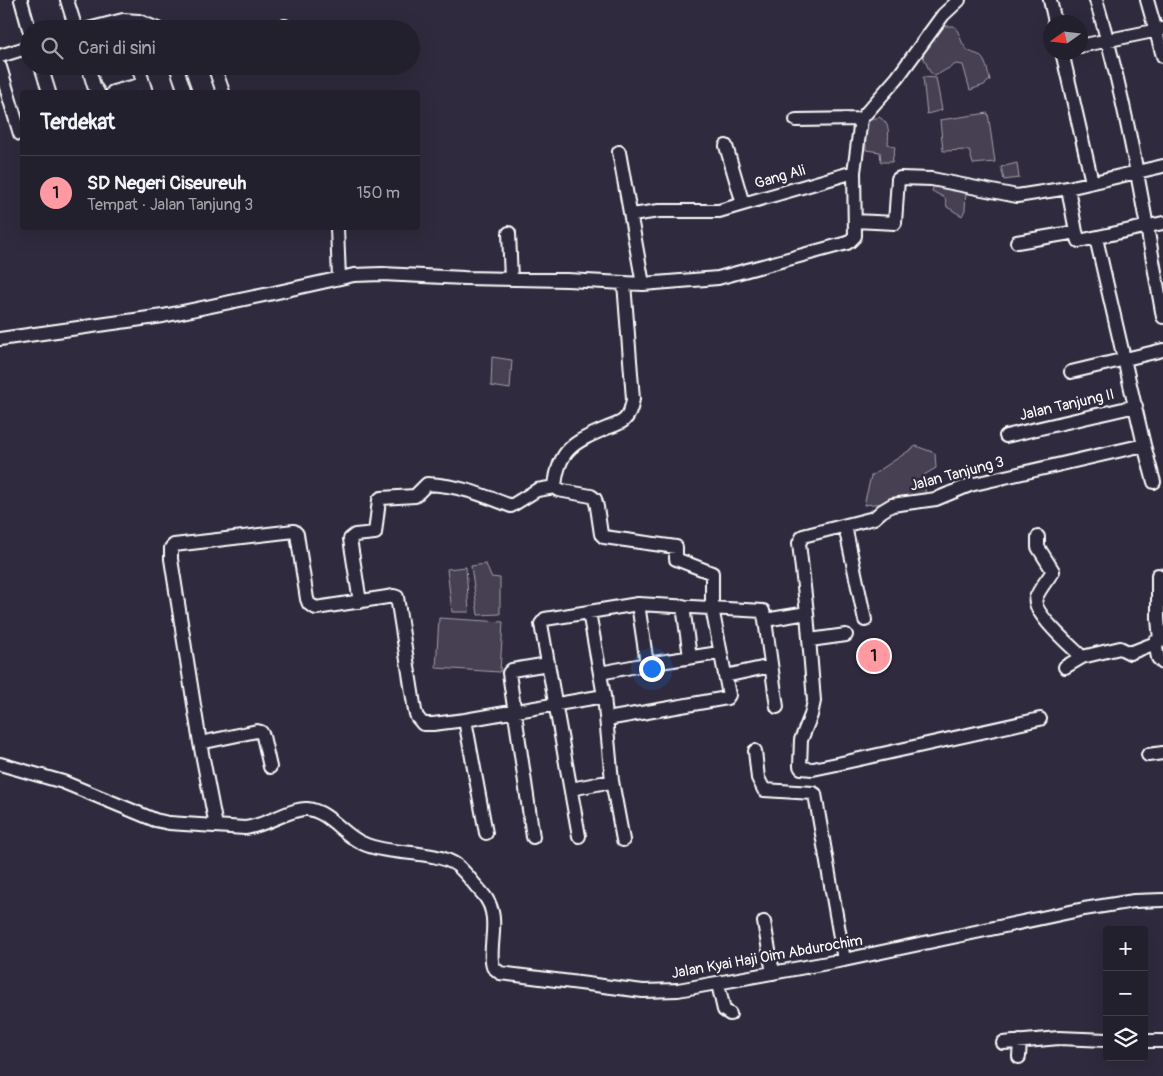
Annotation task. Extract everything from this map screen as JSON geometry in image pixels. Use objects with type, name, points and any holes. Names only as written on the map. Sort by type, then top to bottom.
[{"type":"street","points":[[21,0],[27,20]]},
{"type":"street","points":[[67,0],[73,20]]},
{"type":"street","points":[[0,339],[163,316],[354,275],[382,274],[643,284],[718,278],[847,243],[854,238],[854,172],[861,119],[897,78],[944,15],[959,0]]},
{"type":"street","points":[[1050,0],[1053,15]]},
{"type":"street","points":[[1096,0],[1108,40],[1137,172],[1163,317]]},
{"type":"street","points":[[1147,0],[1160,30],[1163,56]]},
{"type":"street","points":[[1088,44],[1160,30]]},
{"type":"street","points":[[0,56],[20,50]]},
{"type":"street","points":[[1064,60],[1092,182]]},
{"type":"street","points":[[0,67],[20,134]]},
{"type":"street","points":[[44,75],[48,90]]},
{"type":"street","points":[[91,75],[97,90]]},
{"type":"street","points":[[129,90],[145,88],[141,75]]},
{"type":"street","points":[[179,75],[184,90]]},
{"type":"street","points":[[217,75],[222,90]]},
{"type":"street","points":[[796,120],[861,119]]},
{"type":"street","name":"Gang Ali","points":[[726,146],[743,204],[854,172]]},
{"type":"street","points":[[620,152],[643,284]]},
{"type":"street","points":[[855,221],[895,223],[898,179],[900,178],[932,179],[1012,196],[1068,188],[1163,166]]},
{"type":"street","points":[[1068,188],[1079,241],[1163,223]]},
{"type":"street","points":[[632,215],[659,211],[719,210],[743,204]]},
{"type":"street","points":[[337,230],[338,278]]},
{"type":"street","points":[[1017,242],[1076,232]]},
{"type":"street","points":[[509,233],[511,279]]},
{"type":"street","points":[[1096,238],[1154,482]]},
{"type":"street","points":[[555,487],[559,462],[566,452],[584,438],[625,420],[630,411],[633,399],[624,283]]},
{"type":"street","points":[[1072,372],[1163,350]]},
{"type":"street","name":"Jalan Tanjung II","points":[[1006,436],[1136,406]]},
{"type":"street","name":"Jalan Tanjung 3","points":[[1040,719],[838,764],[813,769],[801,768],[801,740],[811,715],[814,701],[810,640],[799,543],[803,536],[874,518],[892,506],[936,499],[970,485],[1144,445]]},
{"type":"street","points":[[360,602],[350,539],[355,535],[375,533],[380,498],[415,496],[426,484],[471,490],[512,506],[536,491],[555,487],[558,490],[591,496],[594,498],[597,506],[601,534],[604,537],[676,547],[676,559],[710,572],[713,577],[712,608],[729,695],[727,698],[607,719]]},
{"type":"street","points":[[845,526],[865,620]]},
{"type":"street","points":[[216,826],[200,743],[171,559],[171,548],[174,545],[294,531],[297,534],[309,604],[316,608],[394,596],[398,599],[415,711],[419,721],[427,725],[604,696]]},
{"type":"street","points":[[1038,537],[1038,548],[1053,571],[1036,598],[1037,608],[1082,658]]},
{"type":"street","points":[[1158,575],[1158,658],[1163,664]]},
{"type":"street","points":[[638,604],[647,664]]},
{"type":"street","points":[[579,836],[541,626],[543,620],[638,604],[763,611],[777,707]]},
{"type":"street","points":[[683,606],[690,657]]},
{"type":"street","points":[[589,612],[604,696],[612,781],[623,840]]},
{"type":"street","points":[[765,620],[807,613]]},
{"type":"street","points":[[810,640],[846,635]]},
{"type":"street","points":[[1065,667],[1082,658],[1120,648],[1130,653],[1159,641]]},
{"type":"street","points":[[600,673],[720,653]]},
{"type":"street","points":[[533,836],[509,672],[548,664]]},
{"type":"street","points":[[725,676],[772,666]]},
{"type":"street","points":[[465,720],[486,833]]},
{"type":"street","points":[[200,743],[257,731],[261,732],[264,736],[270,767]]},
{"type":"street","points":[[755,751],[758,778],[764,790],[815,794],[844,960]]},
{"type":"street","points":[[1148,755],[1163,753]]},
{"type":"street","name":"Jalan Kyai Haji Oim Abdurochim","points":[[0,764],[63,782],[155,820],[169,823],[257,827],[306,809],[316,811],[363,844],[451,861],[464,872],[489,902],[494,919],[492,961],[493,967],[500,973],[643,991],[678,990],[718,984],[844,960],[1084,909],[1134,901],[1163,900]]},
{"type":"street","points":[[571,789],[612,781]]},
{"type":"street","points":[[764,922],[773,973]]},
{"type":"street","points":[[718,984],[724,1010],[730,1014]]},
{"type":"street","points":[[1002,1043],[1059,1038],[1103,1040]]},
{"type":"street","points":[[1148,1040],[1163,1041]]},
{"type":"street","points":[[1019,1057],[1020,1041]]},
{"type":"shaded area","points":[[942,26],[954,26],[966,49],[979,55],[983,60],[990,80],[984,85],[970,90],[963,65],[956,64],[935,76],[930,72],[921,52]]},
{"type":"shaded area","points":[[923,77],[936,78],[942,110],[927,114]]},
{"type":"shaded area","points":[[988,113],[995,162],[973,164],[969,150],[943,151],[940,120]]},
{"type":"shaded area","points":[[879,117],[887,125],[888,144],[895,147],[892,162],[881,162],[880,152],[866,150],[865,131],[868,121]]},
{"type":"shaded area","points":[[1017,163],[1019,178],[1004,180],[1001,167]]},
{"type":"shaded area","points":[[934,184],[966,191],[965,210],[962,216],[947,207],[945,198],[932,191]]},
{"type":"shaded area","points":[[492,357],[512,360],[510,389],[491,386]]},
{"type":"shaded area","points":[[916,446],[935,453],[936,468],[924,475],[926,499],[864,505],[871,476]]},
{"type":"shaded area","points":[[486,564],[491,577],[500,578],[500,614],[478,615],[471,566]]},
{"type":"shaded area","points":[[466,567],[469,612],[452,612],[447,569]]},
{"type":"shaded area","points":[[439,618],[503,622],[500,672],[436,668]]},
{"type":"place","name":"SD Negeri Ciseureuh","points":[[874,656]]}]
